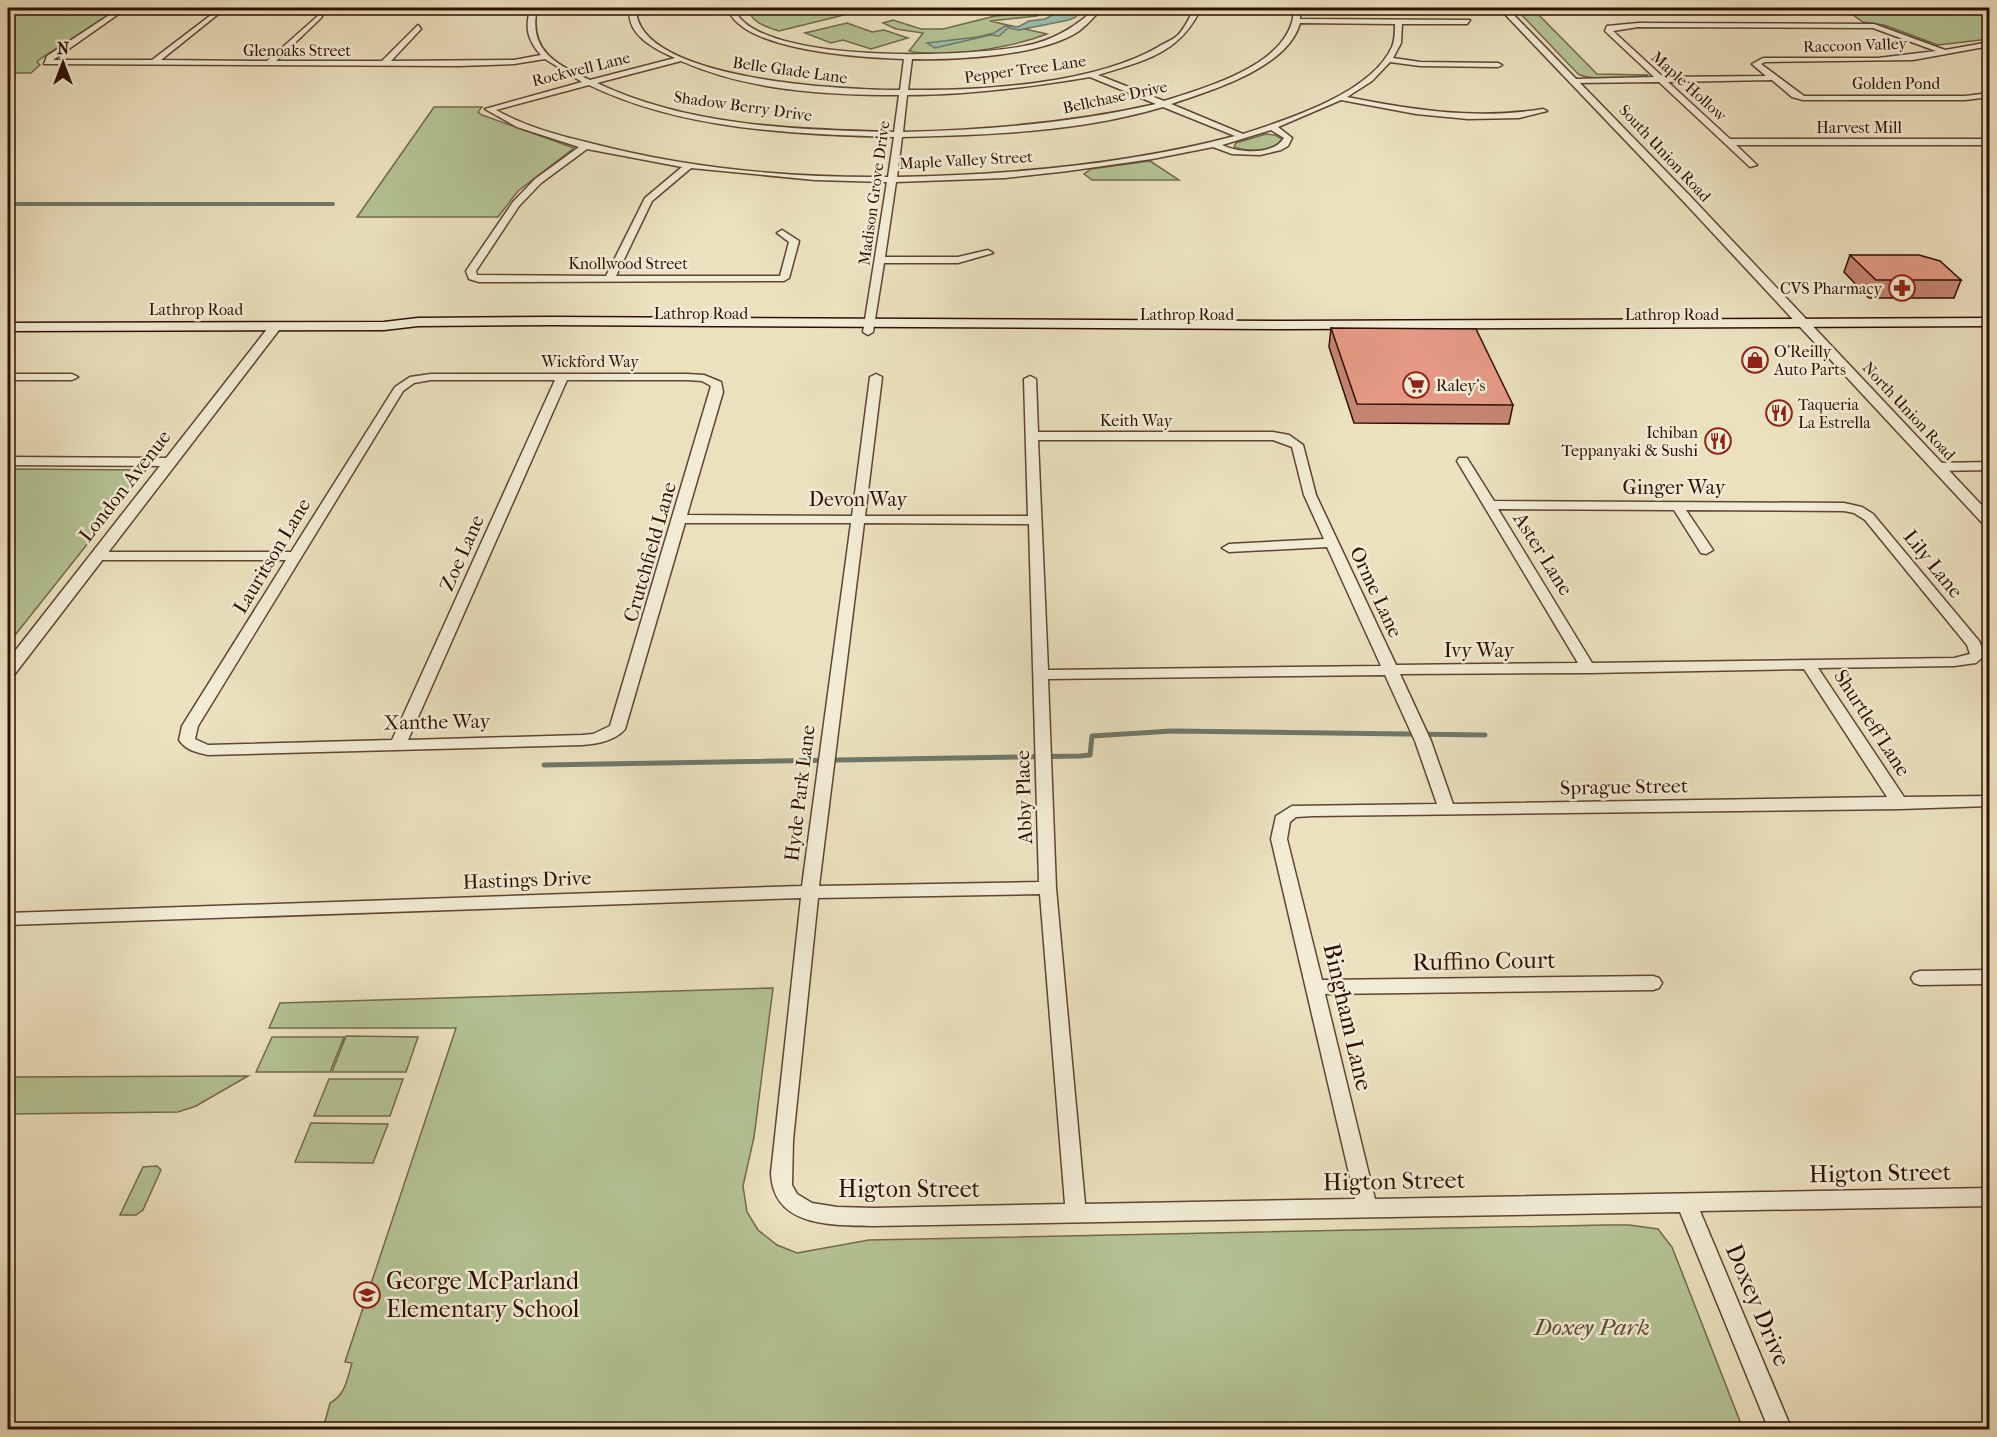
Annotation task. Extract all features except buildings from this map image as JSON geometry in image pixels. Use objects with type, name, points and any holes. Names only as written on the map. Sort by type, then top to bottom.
[{"type":"main road","name":"Lathrop Road","points":[[8,327],[384,326],[414,330],[869,327],[1298,329],[1806,327],[1989,322]]},
{"type":"main road","name":"Lathrop Road","points":[[1806,327],[1989,331]]},
{"type":"street","name":"Glenoaks Street","points":[[124,8],[47,62],[493,63],[546,57]]},
{"type":"street","name":"Shadow Berry Drive","points":[[534,8],[529,18],[529,31],[535,44],[546,57],[560,68],[589,83],[632,101],[676,113],[722,121],[833,133],[897,134]]},
{"type":"street","name":"Belle Glade Lane","points":[[633,8],[633,22],[638,31],[659,48],[681,59],[715,71],[779,85],[858,93],[902,94]]},
{"type":"street","points":[[731,8],[736,19],[751,30],[790,45],[829,53],[908,58],[973,55],[1034,44],[1080,27],[1093,17],[1099,8]]},
{"type":"street","name":"Pepper Tree Lane","points":[[902,94],[1009,88],[1090,74],[1135,60],[1171,43],[1191,26],[1198,8]]},
{"type":"street","name":"Bellchase Drive","points":[[897,134],[998,130],[1050,125],[1103,117],[1164,103],[1220,85],[1247,73],[1285,46],[1293,34],[1297,8]]},
{"type":"street","name":"South Union Road","points":[[1503,8],[1576,81],[1806,327]]},
{"type":"street","points":[[153,63],[215,14]]},
{"type":"street","points":[[268,64],[320,16]]},
{"type":"street","points":[[1296,21],[1467,22]]},
{"type":"street","points":[[1399,21],[1397,44],[1388,60],[1420,64],[1498,65]]},
{"type":"street","name":"Maple Hollow","points":[[1753,165],[1660,80],[1609,31],[1610,28],[1638,25],[1874,27],[1942,51]]},
{"type":"street","points":[[384,64],[417,27]]},
{"type":"street","name":"Raccoon Valley","points":[[1774,78],[1756,64],[1757,62],[1913,58],[1989,44]]},
{"type":"street","name":"Madison Grove Drive","points":[[869,327],[893,179],[908,58]]},
{"type":"street","name":"Rockwell Lane","points":[[489,108],[681,59]]},
{"type":"street","name":"Maple Valley Street","points":[[489,108],[500,116],[587,145],[690,165],[805,177],[893,179],[1024,174],[1095,166],[1216,145],[1273,128],[1341,99],[1388,60]]},
{"type":"street","points":[[1090,74],[1244,137]]},
{"type":"street","points":[[1576,81],[1774,78]]},
{"type":"street","name":"Golden Pond","points":[[1774,78],[1795,95],[1803,98],[1965,98],[1989,95]]},
{"type":"street","points":[[1341,99],[1400,110],[1438,114],[1518,115],[1543,111]]},
{"type":"street","points":[[1216,145],[1249,153],[1277,148],[1285,144],[1288,138],[1273,128]]},
{"type":"street","name":"Harvest Mill","points":[[1729,142],[1989,141]]},
{"type":"street","name":"Knollwood Street","points":[[587,145],[538,181],[516,204],[471,271],[473,277],[784,278],[794,241],[782,233]]},
{"type":"street","points":[[610,278],[648,200],[690,165]]},
{"type":"street","points":[[880,260],[958,260],[988,253]]},
{"type":"street","name":"London Avenue","points":[[8,671],[275,327]]},
{"type":"street","name":"North Union Road","points":[[1806,327],[1989,523]]},
{"type":"street","points":[[8,377],[72,377]]},
{"type":"street","name":"Lauritson Lane","points":[[261,747],[208,750],[193,746],[187,740],[186,735],[294,556],[405,383],[431,377],[468,377]]},
{"type":"street","name":"Wickford Way","points":[[468,377],[687,377],[712,380]]},
{"type":"street","name":"Hyde Park Lane","points":[[801,1209],[784,1192],[783,1140],[810,892],[876,377]]},
{"type":"street","name":"Zoe Lane","points":[[398,744],[562,378]]},
{"type":"street","name":"Abby Place","points":[[1030,379],[1048,888],[1076,1213]]},
{"type":"street","name":"Crutchfield Lane","points":[[612,733],[617,729],[623,714],[717,392],[717,384],[712,380]]},
{"type":"street","name":"Keith Way","points":[[1032,436],[1239,436]]},
{"type":"street","name":"Orme Lane","points":[[1239,436],[1285,438],[1297,445],[1310,495],[1423,741],[1447,810]]},
{"type":"street","points":[[8,461],[169,462]]},
{"type":"street","name":"Aster Lane","points":[[1463,461],[1589,669]]},
{"type":"street","points":[[1936,467],[1989,466]]},
{"type":"street","name":"Ginger Way","points":[[1489,505],[1844,507],[1858,510]]},
{"type":"street","points":[[1678,507],[1706,550]]},
{"type":"street","name":"Lily Lane","points":[[1858,510],[1876,526],[1974,644],[1978,655],[1971,660],[1917,663]]},
{"type":"street","name":"Devon Way","points":[[680,519],[1035,520]]},
{"type":"street","points":[[1229,548],[1332,543]]},
{"type":"street","points":[[98,556],[294,556]]},
{"type":"street","name":"Ivy Way","points":[[1041,675],[1917,663]]},
{"type":"street","name":"Shurtleff Lane","points":[[1809,664],[1900,804]]},
{"type":"street","name":"Xanthe Way","points":[[261,747],[582,740],[612,733]]},
{"type":"street","name":"Sprague Street","points":[[1279,839],[1282,820],[1292,813],[1314,810],[1900,804],[1989,801]]},
{"type":"street","name":"Bingham Lane","points":[[1279,839],[1367,1207]]},
{"type":"street","name":"Hastings Drive","points":[[8,919],[810,892],[1048,888]]},
{"type":"street","points":[[1920,978],[1989,977]]},
{"type":"street","name":"Ruffino Court","points":[[1315,987],[1653,983]]},
{"type":"street","name":"Higton Street","points":[[801,1209],[818,1215],[873,1217],[1989,1197]]},
{"type":"street","name":"Doxey Drive","points":[[1686,1202],[1781,1430]]},
{"type":"green space","points":[[8,8],[120,8],[40,59],[37,62],[40,65],[31,73],[8,73]]},
{"type":"green space","points":[[749,8],[872,8],[779,31],[755,20]]},
{"type":"green space","points":[[1515,8],[1989,8],[1989,39],[1938,45],[1884,25],[1863,22],[1846,10],[1534,10],[1597,74],[1648,75],[1624,79],[1603,79],[1578,74]]},
{"type":"green space","points":[[1035,13],[1037,16],[990,21],[1047,34],[998,47],[959,53],[909,51],[923,33],[896,29],[883,23],[893,20],[921,29],[943,29],[995,16]]},
{"type":"green space","points":[[847,23],[872,32],[884,30],[908,38],[871,49],[843,40],[831,43],[805,33]]},
{"type":"green space","points":[[434,107],[482,107],[478,112],[482,115],[574,148],[518,191],[498,217],[357,217]]},
{"type":"green space","points":[[1266,134],[1282,139],[1267,149],[1246,150],[1234,147],[1236,143]]},
{"type":"green space","points":[[1150,161],[1179,180],[1092,180],[1084,174],[1091,169]]},
{"type":"green space","points":[[8,469],[146,470],[8,644]]},
{"type":"green space","name":"Doxey Park","points":[[773,988],[754,1137],[743,1186],[747,1212],[758,1230],[777,1245],[797,1253],[869,1240],[1605,1225],[1629,1225],[1658,1229],[1672,1247],[1743,1429],[323,1429],[330,1403],[343,1391],[347,1380],[352,1363],[345,1362],[456,1028],[269,1028],[280,1003]]},
{"type":"green space","points":[[346,1036],[418,1037],[406,1072],[332,1072]]},
{"type":"green space","points":[[272,1037],[344,1037],[330,1072],[256,1072]]},
{"type":"green space","points":[[248,1076],[196,1106],[178,1112],[8,1114],[8,1077]]},
{"type":"green space","points":[[329,1079],[403,1079],[390,1116],[314,1116]]},
{"type":"green space","points":[[311,1123],[388,1124],[373,1163],[295,1162]]},
{"type":"green space","points":[[157,1166],[161,1170],[143,1210],[136,1215],[120,1215],[143,1167]]},
{"type":"shaded area","points":[[1061,8],[1078,8],[1079,10],[1076,17],[1069,20],[1019,30],[1008,28],[999,36],[990,35],[935,48],[927,43],[977,37],[994,33],[1005,26],[1018,27],[1029,21],[1045,19]]},
{"type":"waterway","points":[[8,204],[333,204]]},
{"type":"waterway","points":[[544,765],[1080,756],[1090,755],[1092,736],[1172,731],[1485,735]]},
{"type":"place","name":"CVS Pharmacy","points":[[1902,288]]},
{"type":"place","name":"O'Reilly Auto Parts","points":[[1755,360]]},
{"type":"place","name":"Raley's","points":[[1416,385]]},
{"type":"place","name":"Taqueria La Estrella","points":[[1779,413]]},
{"type":"place","name":"Ichiban Teppanyaki & Sushi","points":[[1718,441]]},
{"type":"place","name":"George McParland Elementary School","points":[[367,1295]]}]
